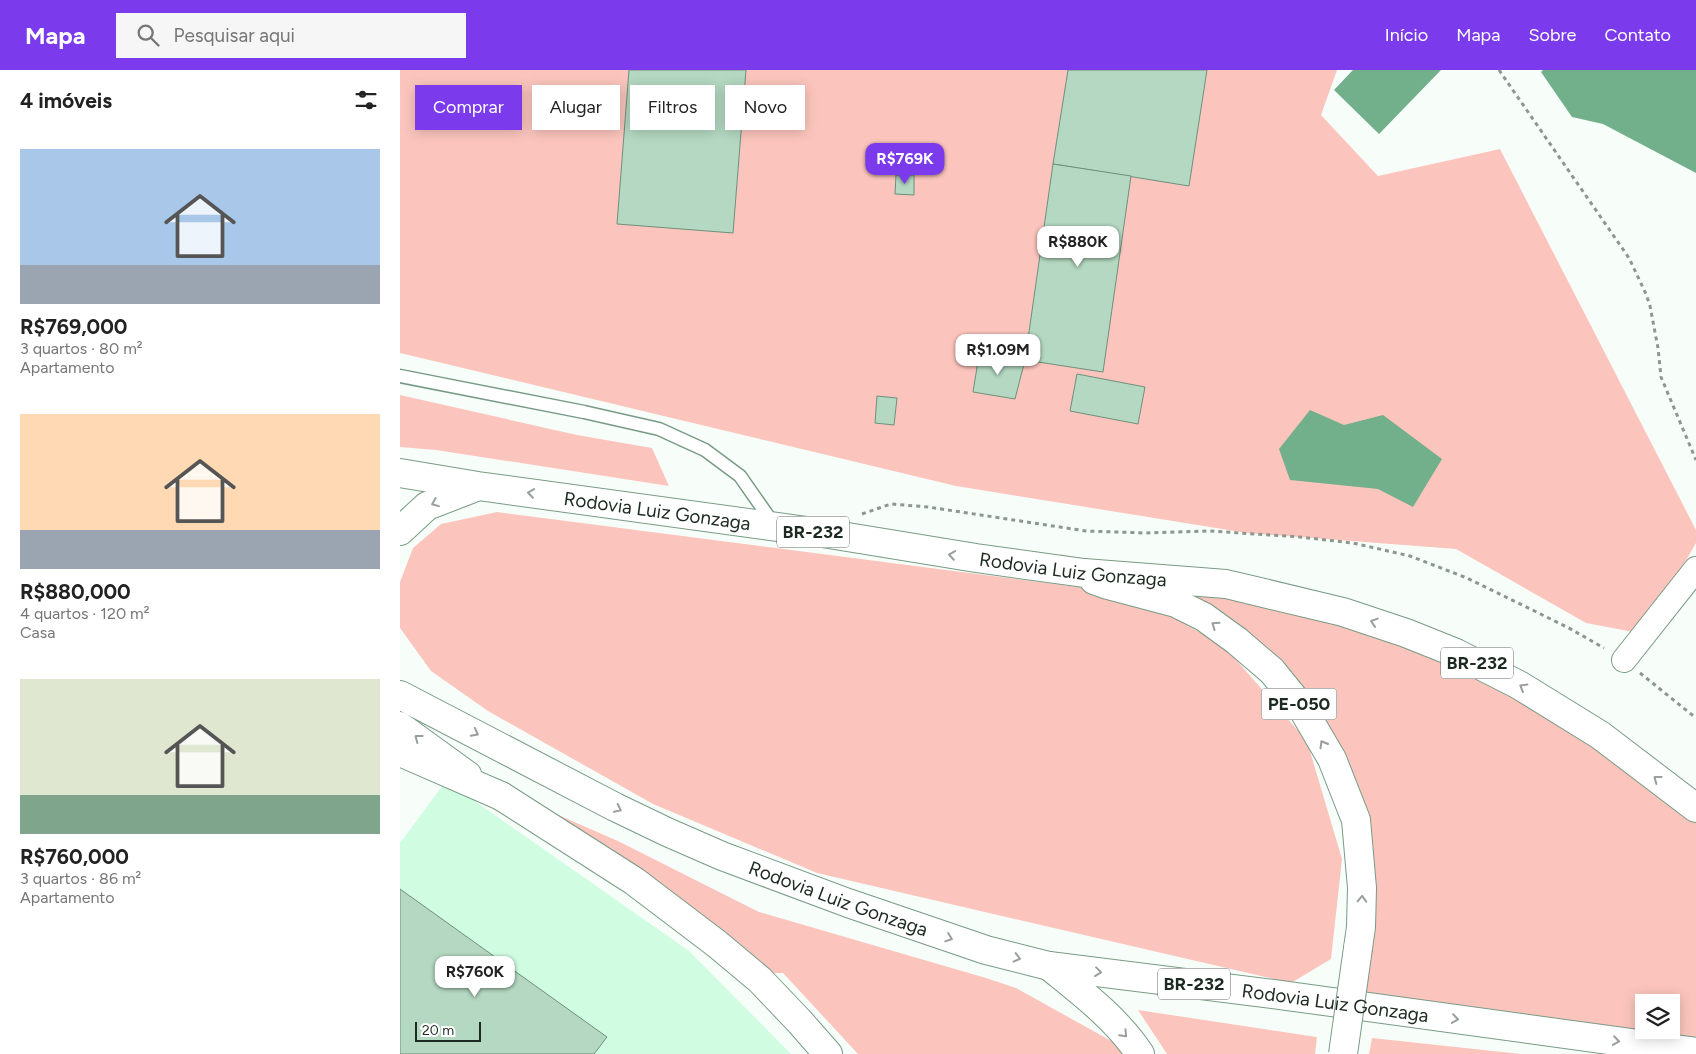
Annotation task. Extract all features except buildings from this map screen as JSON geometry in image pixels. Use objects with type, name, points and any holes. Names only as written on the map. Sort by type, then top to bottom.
[{"type":"main road","name":"Rodovia Luiz Gonzaga","points":[[400,473],[478,486],[829,534],[976,558],[1084,573],[1226,584],[1343,612],[1406,633],[1456,653],[1519,684],[1600,735],[1696,808]]},
{"type":"main road","points":[[400,531],[427,506],[478,486]]},
{"type":"main road","name":"PE-050","points":[[1084,573],[1098,582],[1176,603],[1204,618],[1237,641],[1272,671],[1302,708],[1332,759],[1356,820],[1362,888],[1361,927],[1343,1054]]},
{"type":"main road","points":[[400,676],[441,716]]},
{"type":"main road","name":"Rodovia Luiz Gonzaga","points":[[400,695],[666,832],[722,856],[848,903],[986,950],[1049,966],[1273,994],[1696,1052]]},
{"type":"main road","points":[[400,752],[501,796],[634,882],[717,944],[760,980],[828,1054]]},
{"type":"main road","points":[[1049,966],[1091,1000],[1129,1038],[1140,1054]]},
{"type":"street","points":[[1624,660],[1696,569]]},
{"type":"street","points":[[400,724],[501,796]]},
{"type":"lane","points":[[400,376],[584,412],[659,429],[704,450],[740,476],[777,528]]},
{"type":"path","points":[[1499,70],[1629,258],[1650,306],[1661,377],[1696,460]]},
{"type":"path","points":[[829,534],[856,516],[890,504],[928,507],[1086,531],[1146,533],[1210,531],[1300,537],[1353,543],[1410,556],[1467,578],[1567,627],[1624,660],[1696,718]]},
{"type":"shaded area","points":[[400,70],[1337,70],[1321,115],[1378,176],[1500,149],[1696,530],[1696,543],[1644,634],[1586,623],[1456,549],[1247,533],[956,486],[400,353]]},
{"type":"shaded area","points":[[1353,70],[1441,70],[1379,134],[1334,90]]},
{"type":"shaded area","points":[[1543,70],[1696,70],[1696,173],[1603,124],[1572,117],[1541,72]]},
{"type":"shaded area","points":[[400,395],[577,435],[652,448],[669,486],[436,450],[400,447]]},
{"type":"shaded area","points":[[1310,410],[1344,425],[1383,415],[1442,459],[1413,507],[1378,489],[1290,480],[1279,449]]},
{"type":"shaded area","points":[[497,512],[1133,594],[1225,647],[1307,741],[1342,859],[1331,959],[1291,983],[817,873],[653,804],[488,711],[431,671],[400,628],[400,582],[413,548],[441,524]]},
{"type":"shaded area","points":[[1059,554],[1226,584],[1396,627],[1696,797],[1696,1044],[1651,1039],[1680,1039],[1680,994],[1635,994],[1635,1037],[1366,1007],[1359,854],[1302,708],[1204,617]]},
{"type":"shaded area","points":[[446,781],[689,951],[791,1054],[400,1054],[400,843]]},
{"type":"shaded area","points":[[556,814],[618,841],[759,912],[1016,988],[1115,1043],[1126,1054],[858,1054],[783,973],[765,973],[638,871]]},
{"type":"shaded area","points":[[1138,1010],[1317,1037],[1315,1054],[1167,1054]]},
{"type":"shaded area","points":[[1372,1038],[1521,1054],[1369,1054]]}]
